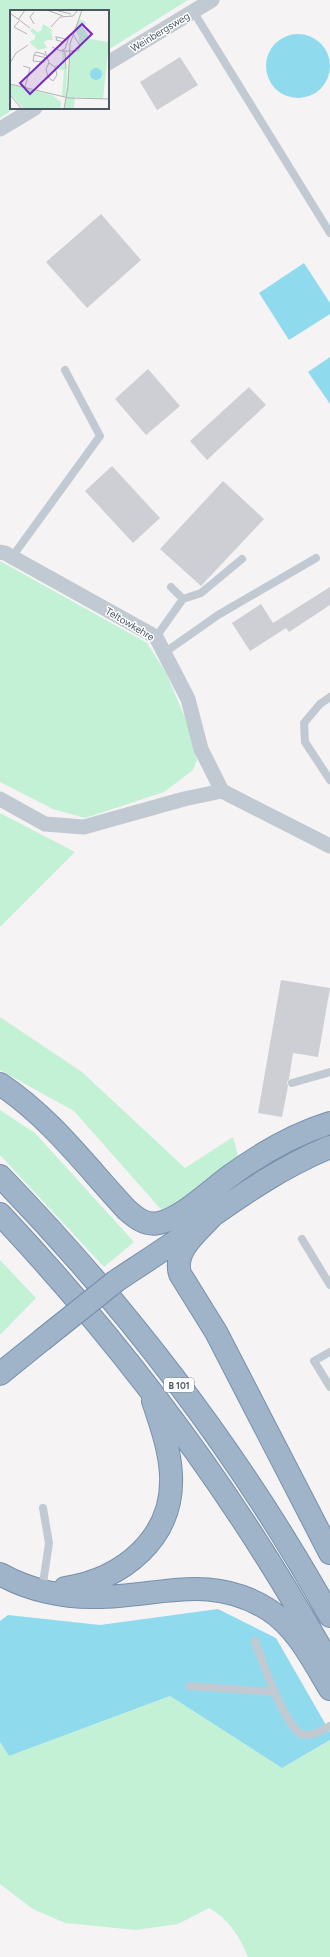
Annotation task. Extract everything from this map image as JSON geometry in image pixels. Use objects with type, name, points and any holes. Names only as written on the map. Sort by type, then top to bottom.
[{"type":"highway","points":[[0,1084],[26,1104],[67,1142],[116,1199],[136,1218],[145,1223],[161,1223],[206,1207],[284,1168],[330,1148]]},
{"type":"highway","points":[[330,1123],[298,1136],[267,1152],[228,1177],[206,1207],[182,1251],[178,1266],[180,1274],[216,1332],[330,1553]]},
{"type":"highway","name":"B 101","points":[[0,1176],[83,1266],[186,1394],[277,1527],[330,1616]]},
{"type":"highway","points":[[0,1374],[206,1207]]},
{"type":"highway","name":"B 101","points":[[0,1214],[49,1266],[149,1387],[184,1434],[254,1538],[309,1626],[330,1665]]},
{"type":"highway","points":[[42,1591],[77,1586],[114,1574],[131,1562],[147,1547],[158,1530],[167,1511],[172,1476],[166,1442],[149,1387]]},
{"type":"highway","points":[[0,1574],[26,1586],[42,1591],[74,1596],[96,1598],[172,1589],[197,1588],[245,1598],[269,1610],[295,1635],[330,1689]]},
{"type":"street","name":"Weinbergsweg","points":[[109,62],[212,0]]},
{"type":"street","points":[[0,129],[32,109]]},
{"type":"street","name":"Teltowkehre","points":[[6,555],[156,637],[188,699],[201,749],[222,791]]},
{"type":"street","points":[[0,799],[45,824],[84,827],[184,799],[222,791],[330,846]]},
{"type":"lane","points":[[194,11],[330,233]]},
{"type":"lane","points":[[6,555],[100,436],[65,370]]},
{"type":"lane","points":[[164,653],[218,615],[316,558]]},
{"type":"lane","points":[[156,637],[183,599],[201,593],[242,559]]},
{"type":"lane","points":[[171,587],[183,599]]},
{"type":"lane","points":[[330,697],[320,704],[304,723],[305,742],[330,780]]},
{"type":"lane","points":[[292,1083],[330,1072]]},
{"type":"lane","points":[[302,1239],[330,1285]]},
{"type":"lane","points":[[330,1352],[314,1361],[330,1388]]},
{"type":"lane","points":[[42,1591],[49,1543],[43,1508]]},
{"type":"lane","points":[[255,1641],[275,1692],[295,1730],[302,1735],[314,1734],[330,1726]]},
{"type":"lane","points":[[190,1686],[275,1692]]},
{"type":"green space","points":[[0,0],[188,0],[109,49],[109,10],[10,10],[10,109],[14,109],[0,118]]},
{"type":"green space","points":[[0,561],[147,643],[166,673],[192,734],[197,760],[193,770],[164,792],[85,818],[53,809],[0,782]]},
{"type":"green space","points":[[0,813],[75,852],[0,927]]},
{"type":"green space","points":[[0,1017],[82,1072],[185,1168],[233,1137],[238,1156],[165,1214],[74,1111],[0,1070]]},
{"type":"green space","points":[[0,1110],[35,1133],[134,1242],[104,1267],[0,1155]]},
{"type":"green space","points":[[0,1260],[36,1298],[0,1335]]},
{"type":"green space","points":[[170,1696],[282,1768],[330,1740],[330,1957],[248,1957],[233,1929],[222,1917],[209,1908],[178,1924],[136,1930],[65,1923],[33,1909],[0,1884],[0,1742],[9,1756]]},
{"type":"water","points":[[292,34],[304,34],[321,43],[328,54],[330,66],[328,78],[321,89],[304,98],[292,98],[280,93],[271,84],[266,72],[266,60],[271,48],[280,39]]},
{"type":"water","points":[[304,263],[330,303],[330,314],[289,340],[259,293]]},
{"type":"water","points":[[330,357],[330,404],[308,372]]},
{"type":"water","points":[[218,1609],[276,1638],[330,1732],[330,1740],[282,1768],[170,1696],[9,1756],[0,1742],[0,1621],[8,1615],[100,1625]]},
{"type":"building","points":[[180,57],[198,85],[157,110],[140,82]]},
{"type":"building","points":[[101,214],[141,260],[87,308],[46,262]]},
{"type":"building","points":[[148,369],[180,406],[146,435],[115,399]]},
{"type":"building","points":[[249,387],[266,405],[207,460],[190,441]]},
{"type":"building","points":[[112,466],[160,518],[133,543],[85,491]]},
{"type":"building","points":[[223,481],[264,519],[201,586],[160,549]]},
{"type":"building","points":[[330,587],[330,605],[289,632],[286,628],[250,651],[232,623],[261,604],[273,623]]},
{"type":"building","points":[[281,980],[330,988],[318,1057],[293,1053],[282,1117],[258,1113]]}]
